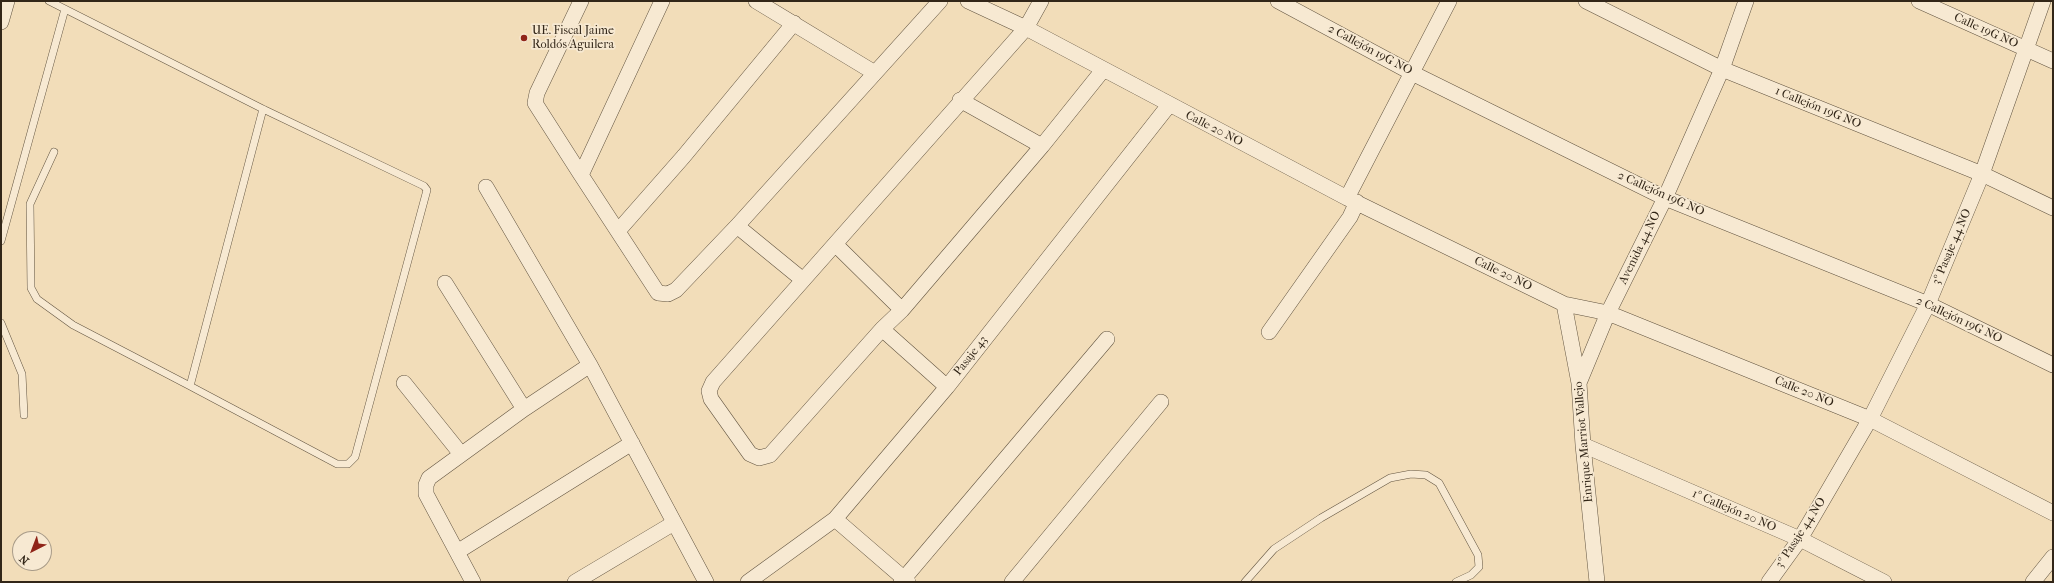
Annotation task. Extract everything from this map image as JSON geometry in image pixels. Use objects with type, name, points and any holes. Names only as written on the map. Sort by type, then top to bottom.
[{"type":"street","points":[[1,22],[7,1]]},
{"type":"street","points":[[581,1],[537,93],[535,103],[658,293],[668,294],[676,290],[738,226],[940,1]]},
{"type":"street","points":[[581,175],[662,1]]},
{"type":"street","points":[[756,1],[875,73]]},
{"type":"street","name":"Calle 20 NO","points":[[968,1],[1026,28],[1169,105],[1352,200],[1564,304],[1608,313],[1870,419],[2053,512]]},
{"type":"street","points":[[1041,1],[1026,28],[960,100],[714,382],[710,391],[712,399],[750,454],[759,458],[770,455],[882,329],[902,310],[1042,146],[1104,70]]},
{"type":"street","name":"2 Callejón 19G NO","points":[[1278,1],[1412,73],[1665,198],[1928,304],[2053,365]]},
{"type":"street","points":[[1269,332],[1350,217],[1352,200],[1412,73],[1449,1]]},
{"type":"street","name":"1 Callejón 19G NO","points":[[1586,1],[1722,70],[1982,174],[2053,208]]},
{"type":"street","name":"Avenida 44 NO","points":[[1579,383],[1608,313],[1665,198],[1722,70],[1746,1]]},
{"type":"street","name":"Calle 19G NO","points":[[1919,1],[2053,60]]},
{"type":"street","name":"3º Pasaje 44 NO","points":[[1769,582],[1800,539],[1870,419],[1928,304],[1982,174],[2028,49],[2043,1]]},
{"type":"street","points":[[618,231],[684,156],[794,23]]},
{"type":"street","points":[[960,100],[1042,146]]},
{"type":"street","name":"Pasaje 43","points":[[748,582],[835,519],[947,387],[1169,105]]},
{"type":"street","points":[[486,187],[590,365],[706,582]]},
{"type":"street","points":[[738,226],[804,280]]},
{"type":"street","points":[[835,244],[902,310]]},
{"type":"street","points":[[445,283],[524,409]]},
{"type":"street","name":"Enrique Marriot Vallejo","points":[[1564,304],[1579,383],[1583,445],[1597,582]]},
{"type":"street","points":[[882,329],[947,387]]},
{"type":"street","points":[[835,519],[905,581],[1107,339]]},
{"type":"street","points":[[473,582],[426,494],[426,485],[429,478],[524,409],[590,365]]},
{"type":"street","points":[[404,383],[461,454]]},
{"type":"street","points":[[1012,582],[1161,402]]},
{"type":"street","points":[[457,552],[632,443]]},
{"type":"street","name":"1º Callejón 20 NO","points":[[1583,445],[1800,539],[1884,582]]},
{"type":"street","points":[[575,582],[674,523]]},
{"type":"street","points":[[2033,582],[2053,557]]},
{"type":"lane","points":[[49,1],[263,109],[424,186],[427,190],[426,199],[355,457],[348,464],[337,464],[73,325],[37,299],[31,288],[30,204],[54,152]]},
{"type":"lane","points":[[1,241],[65,9]]},
{"type":"lane","points":[[190,386],[263,109]]},
{"type":"lane","points":[[1,323],[22,374],[24,415]]},
{"type":"lane","points":[[1245,582],[1274,549],[1321,518],[1390,478],[1411,474],[1426,475],[1439,483],[1478,555],[1479,567],[1471,576],[1456,582]]},
{"type":"place","name":"UE. Fiscal Jaime Roldós Aguilera","points":[[524,38]]}]
